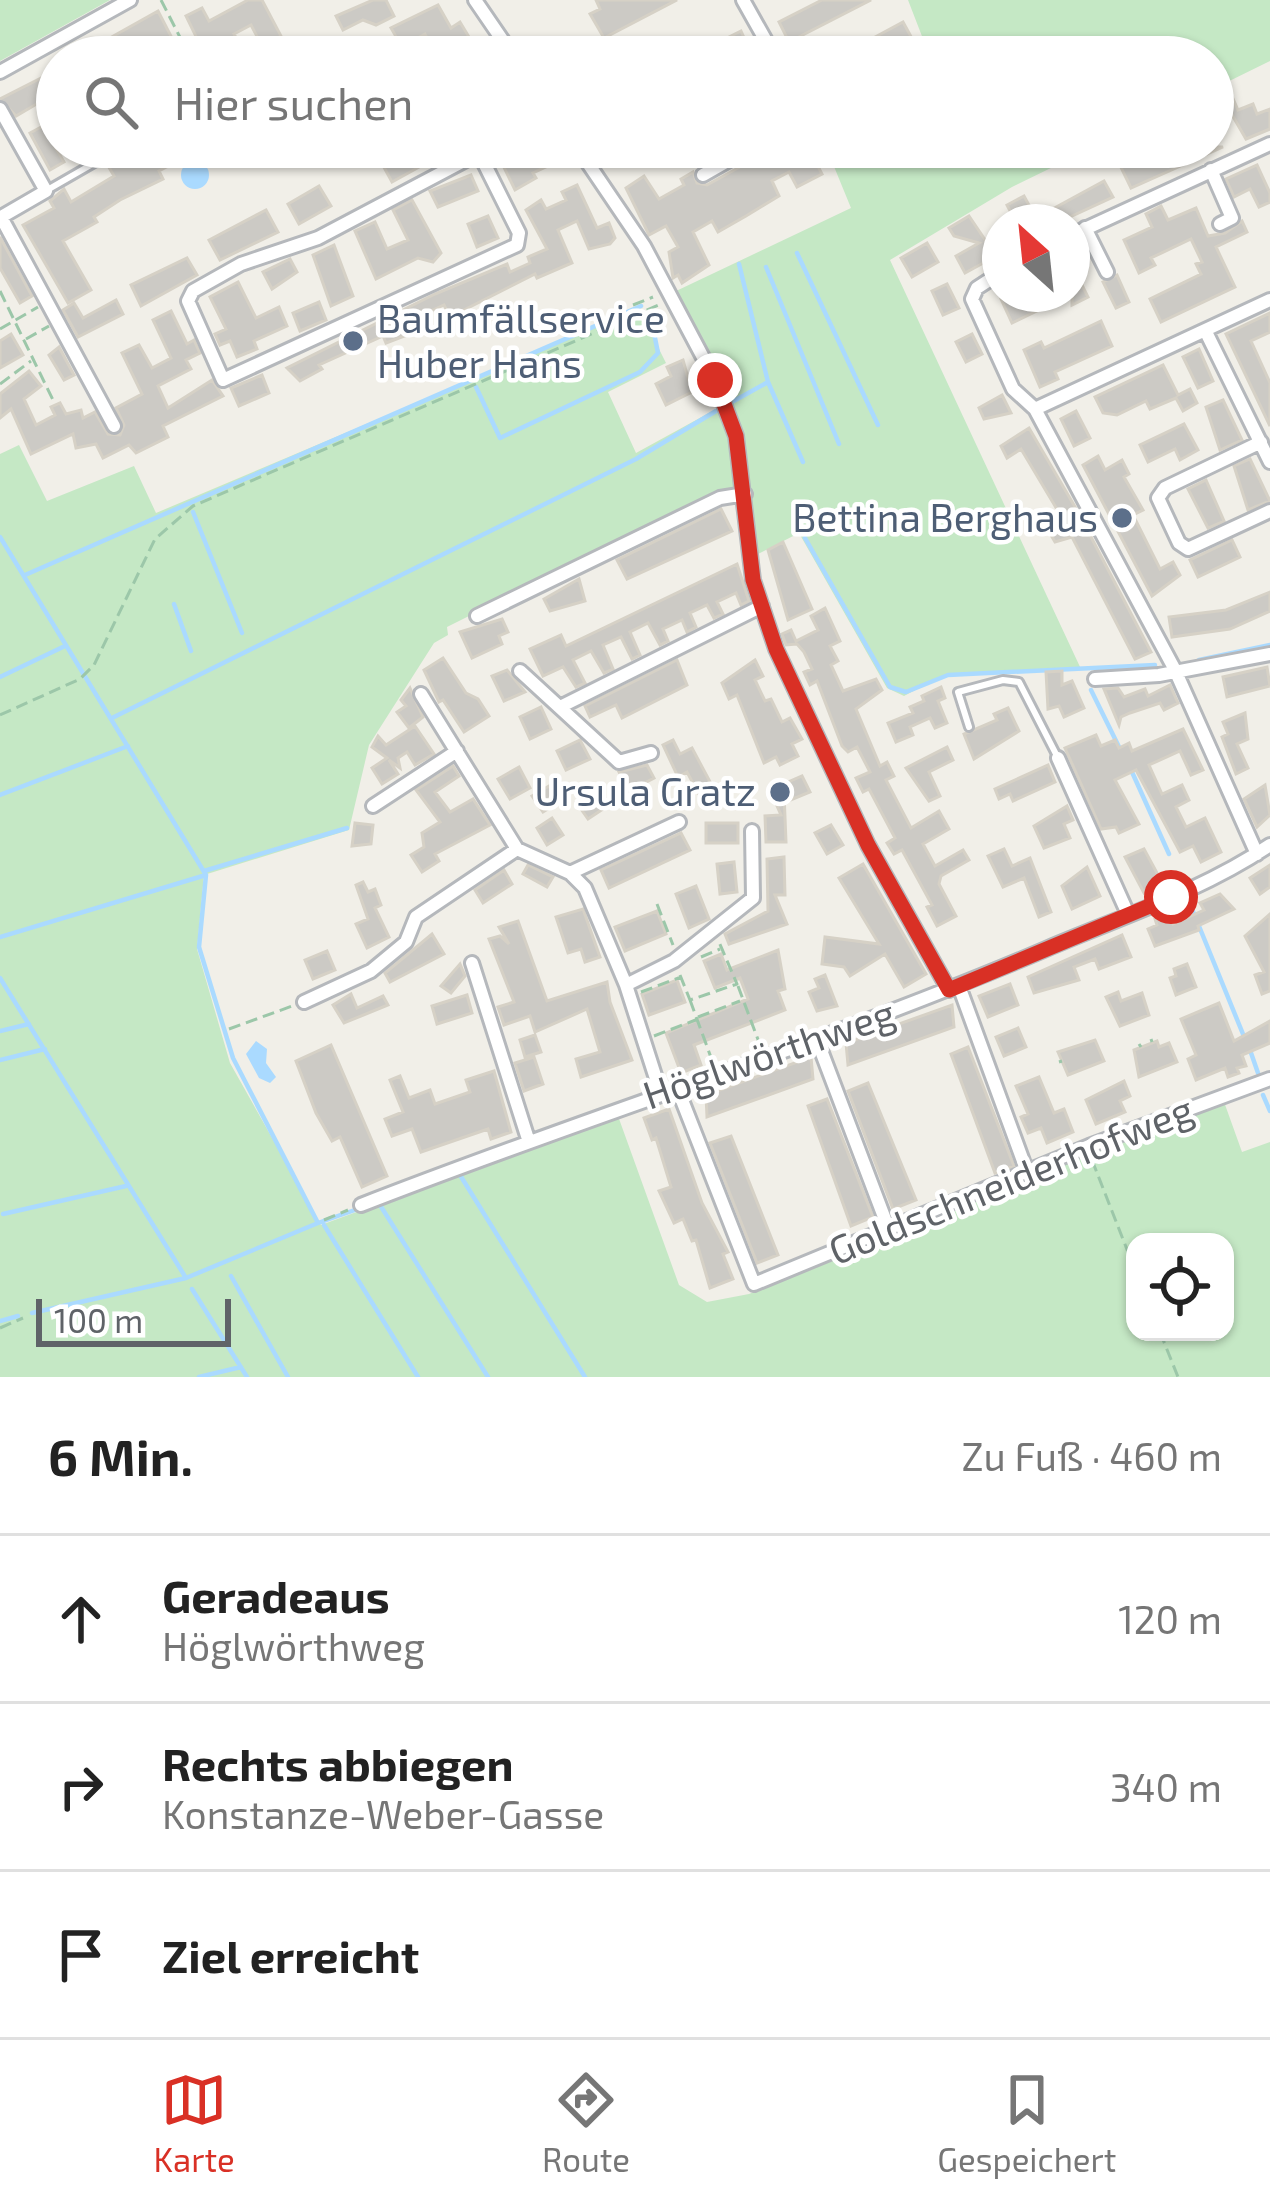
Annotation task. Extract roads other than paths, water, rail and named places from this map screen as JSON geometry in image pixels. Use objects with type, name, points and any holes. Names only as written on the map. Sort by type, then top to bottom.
[{"type":"street","points":[[66,36],[130,0]]},
{"type":"street","points":[[475,0],[500,36]]},
{"type":"street","points":[[742,0],[763,36]]},
{"type":"street","points":[[0,73],[36,53]]},
{"type":"street","points":[[0,110],[46,191],[2,217],[114,426]]},
{"type":"street","points":[[1234,160],[1270,144]]},
{"type":"street","points":[[445,168],[318,238],[241,265],[193,291],[188,302],[223,380],[511,250],[519,233],[487,168]]},
{"type":"street","points":[[590,168],[670,293],[719,392],[736,436],[753,580],[762,606],[818,742],[954,988],[1028,1172]]},
{"type":"street","points":[[703,175],[715,168]]},
{"type":"street","points":[[1090,226],[1216,168]]},
{"type":"street","points":[[1211,170],[1232,218],[1220,224]]},
{"type":"street","points":[[1090,249],[1107,272]]},
{"type":"street","points":[[982,285],[972,299],[1013,389],[1035,409],[1175,670],[1257,854]]},
{"type":"street","points":[[1035,409],[1270,300]]},
{"type":"street","points":[[1206,332],[1270,462]]},
{"type":"street","points":[[1261,442],[1165,488],[1158,498],[1179,543],[1189,549],[1270,511]]},
{"type":"street","points":[[477,616],[720,498],[745,494]]},
{"type":"street","points":[[560,707],[762,606]]},
{"type":"street","points":[[1095,679],[1270,655]]},
{"type":"street","points":[[520,670],[619,762],[651,753]]},
{"type":"street","points":[[422,694],[517,849],[570,873],[591,899],[631,989],[660,1091]]},
{"type":"street","points":[[373,806],[457,751]]},
{"type":"street","points":[[1058,758],[1128,914]]},
{"type":"street","points":[[570,873],[679,822]]},
{"type":"street","points":[[631,989],[753,898],[752,831]]},
{"type":"street","name":"Höglwörthweg","points":[[361,1205],[528,1139],[660,1091],[718,1076],[954,988],[1128,914],[1270,845]]},
{"type":"street","points":[[304,1002],[371,971],[406,942],[416,917],[517,849]]},
{"type":"street","points":[[472,963],[528,1139]]},
{"type":"street","points":[[817,1040],[890,1230]]},
{"type":"street","name":"Goldschneiderhofweg","points":[[678,1090],[754,1284],[1089,1146],[1270,1079]]},
{"type":"lane","points":[[46,191],[86,168]]},
{"type":"lane","points":[[969,727],[958,692],[1003,680],[1019,682],[1058,758]]},
{"type":"water","points":[[183,168],[208,170],[208,180],[200,188],[190,188],[182,180]]},
{"type":"water","points":[[256,1041],[267,1049],[266,1063],[276,1077],[270,1083],[259,1078],[246,1054]]},
{"type":"waterway","points":[[797,253],[878,425]]},
{"type":"waterway","points":[[739,264],[768,382],[803,462]]},
{"type":"waterway","points":[[766,267],[839,444]]},
{"type":"waterway","points":[[25,575],[641,306]]},
{"type":"waterway","points":[[476,387],[500,438],[640,372],[658,353],[651,318]]},
{"type":"waterway","points":[[732,402],[768,382]]},
{"type":"waterway","points":[[112,718],[636,459],[716,411]]},
{"type":"waterway","points":[[193,512],[242,633]]},
{"type":"waterway","points":[[0,537],[206,875],[199,947],[233,1058],[318,1223],[530,1148]]},
{"type":"waterway","points":[[805,538],[890,687],[906,692],[948,675],[1155,665]]},
{"type":"waterway","points":[[174,604],[191,651]]},
{"type":"waterway","points":[[1199,660],[1270,645]]},
{"type":"waterway","points":[[0,677],[65,646]]},
{"type":"waterway","points":[[1091,690],[1121,751]]},
{"type":"waterway","points":[[0,795],[128,746]]},
{"type":"waterway","points":[[1132,772],[1169,854]]},
{"type":"waterway","points":[[204,871],[347,828]]},
{"type":"waterway","points":[[0,937],[206,875]]},
{"type":"waterway","points":[[1190,904],[1245,1039]]},
{"type":"waterway","points":[[0,978],[186,1278]]},
{"type":"waterway","points":[[0,1031],[29,1024]]},
{"type":"waterway","points":[[0,1060],[45,1049]]},
{"type":"waterway","points":[[1250,1050],[1258,1073]]},
{"type":"waterway","points":[[1263,1095],[1270,1111]]},
{"type":"waterway","points":[[460,1175],[585,1377]]},
{"type":"waterway","points":[[3,1214],[126,1186]]},
{"type":"waterway","points":[[380,1205],[488,1377]]},
{"type":"waterway","points":[[32,1313],[186,1278],[318,1223]]},
{"type":"waterway","points":[[324,1225],[418,1377]]},
{"type":"waterway","points":[[231,1276],[288,1377]]},
{"type":"waterway","points":[[192,1289],[247,1377]]},
{"type":"waterway","points":[[0,1321],[18,1316]]},
{"type":"waterway","points":[[199,1377],[241,1367]]},
{"type":"place","name":"Baumfällservice Huber Hans","points":[[353,341]]},
{"type":"place","name":"Bettina Berghaus","points":[[1122,518]]},
{"type":"place","name":"Ursula Gratz","points":[[780,792]]}]
